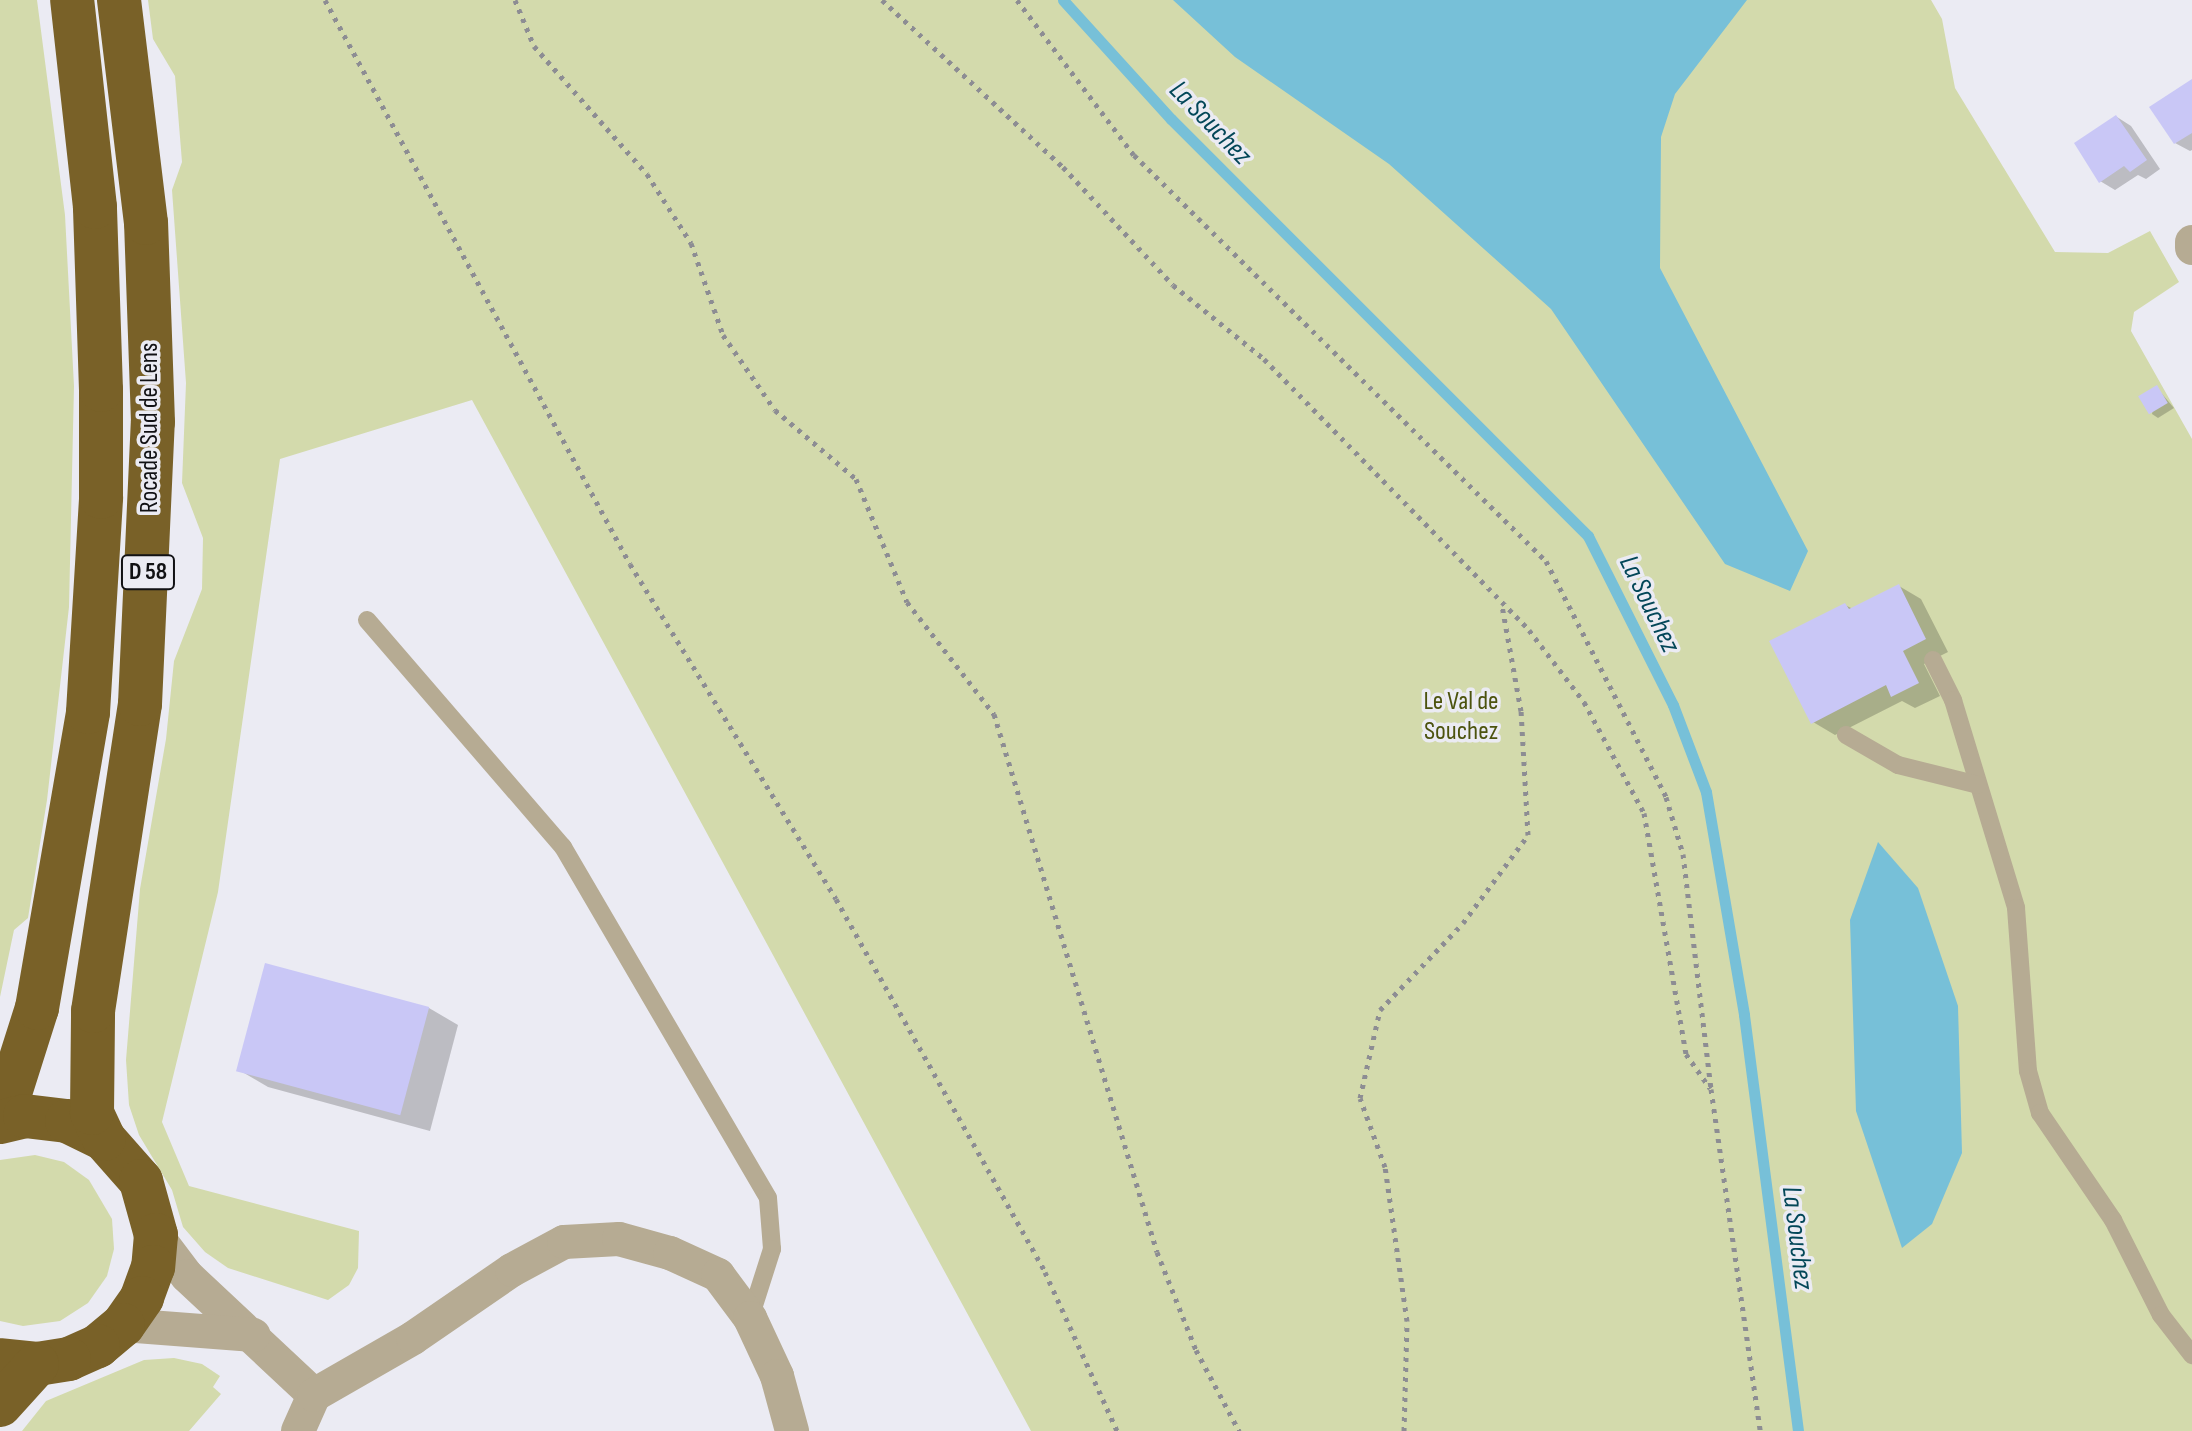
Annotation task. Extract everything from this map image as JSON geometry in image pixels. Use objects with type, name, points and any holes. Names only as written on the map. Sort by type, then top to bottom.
[{"type":"highway","name":"Rocade Sud de Lens","points":[[0,1106],[10,1093],[37,1008],[88,712],[101,497],[101,390],[95,207],[72,0]]},
{"type":"highway","name":"Rocade Sud de Lens","points":[[104,1139],[92,1113],[93,1011],[140,704],[153,422],[146,223],[119,0]]},
{"type":"highway","points":[[0,1122],[25,1116],[67,1121],[104,1139],[141,1181],[156,1235],[153,1267],[142,1298],[123,1325],[98,1346],[69,1359],[18,1362],[0,1405]]},
{"type":"street","points":[[156,1235],[187,1276],[254,1335],[314,1395]]},
{"type":"street","points":[[298,1431],[314,1395],[564,1242],[619,1239],[670,1253],[718,1275],[750,1318],[777,1376],[792,1431]]},
{"type":"street","points":[[123,1325],[254,1335]]},
{"type":"lane","points":[[367,620],[563,847],[768,1198],[772,1249],[750,1318]]},
{"type":"lane","points":[[1933,660],[1953,700],[2016,908],[2028,1071],[2040,1113],[2113,1220],[2161,1315],[2192,1355]]},
{"type":"lane","points":[[1846,735],[1898,765],[1978,785]]},
{"type":"path","points":[[325,0],[630,564],[836,899],[1045,1272],[1117,1431]]},
{"type":"path","points":[[515,0],[534,46],[647,174],[691,243],[723,335],[775,410],[856,479],[907,602],[994,714],[1157,1252],[1196,1350],[1239,1431]]},
{"type":"path","points":[[882,0],[1063,167],[1173,285],[1264,359],[1502,603],[1584,702],[1644,813],[1686,1054],[1711,1089]]},
{"type":"path","points":[[1017,0],[1134,155],[1546,561],[1666,797],[1683,854],[1711,1089],[1760,1431]]},
{"type":"path","points":[[1404,1431],[1407,1321],[1385,1167],[1360,1098],[1380,1010],[1463,923],[1528,835],[1521,711],[1502,603]]},
{"type":"green space","points":[[0,0],[37,0],[65,215],[74,386],[69,607],[47,800],[28,918],[14,930],[0,997]]},
{"type":"green space","name":"Le Val de Souchez","points":[[148,0],[1931,0],[1942,19],[1955,88],[2055,252],[2108,253],[2150,231],[2179,282],[2134,312],[2131,331],[2192,439],[2192,1431],[1031,1431],[472,400],[280,459],[218,892],[162,1122],[189,1186],[359,1231],[358,1268],[349,1285],[328,1300],[228,1268],[205,1252],[183,1227],[172,1190],[139,1135],[129,1105],[126,1060],[140,889],[166,739],[174,661],[202,589],[203,538],[182,483],[186,383],[172,190],[182,162],[175,76],[153,39]]},
{"type":"green space","points":[[35,1155],[64,1162],[89,1180],[112,1219],[114,1249],[107,1276],[88,1303],[60,1321],[23,1326],[0,1321],[0,1160]]},
{"type":"green space","points":[[174,1358],[202,1364],[220,1376],[213,1387],[221,1394],[189,1431],[22,1431],[46,1401],[144,1360]]},
{"type":"water","points":[[1173,0],[1747,0],[1675,94],[1661,137],[1660,268],[1808,551],[1790,591],[1725,564],[1551,309],[1389,164],[1235,57]]},
{"type":"water","points":[[1878,842],[1918,888],[1958,1006],[1962,1153],[1932,1224],[1902,1248],[1856,1111],[1850,920]]},
{"type":"building","points":[[2192,79],[2192,133],[2174,144],[2149,107]]},
{"type":"building","points":[[2116,115],[2147,160],[2130,172],[2124,166],[2099,183],[2074,143]]},
{"type":"building","points":[[2157,385],[2168,403],[2149,414],[2138,396]]},
{"type":"building","points":[[1899,584],[1926,639],[1903,651],[1919,683],[1891,697],[1886,685],[1811,724],[1769,641],[1845,603],[1849,609]]},
{"type":"building","points":[[265,963],[429,1007],[400,1115],[236,1071]]},
{"type":"waterway","name":"La Souchez","points":[[1063,0],[1171,119],[1588,536],[1673,705],[1706,792],[1744,1015],[1798,1431]]}]
